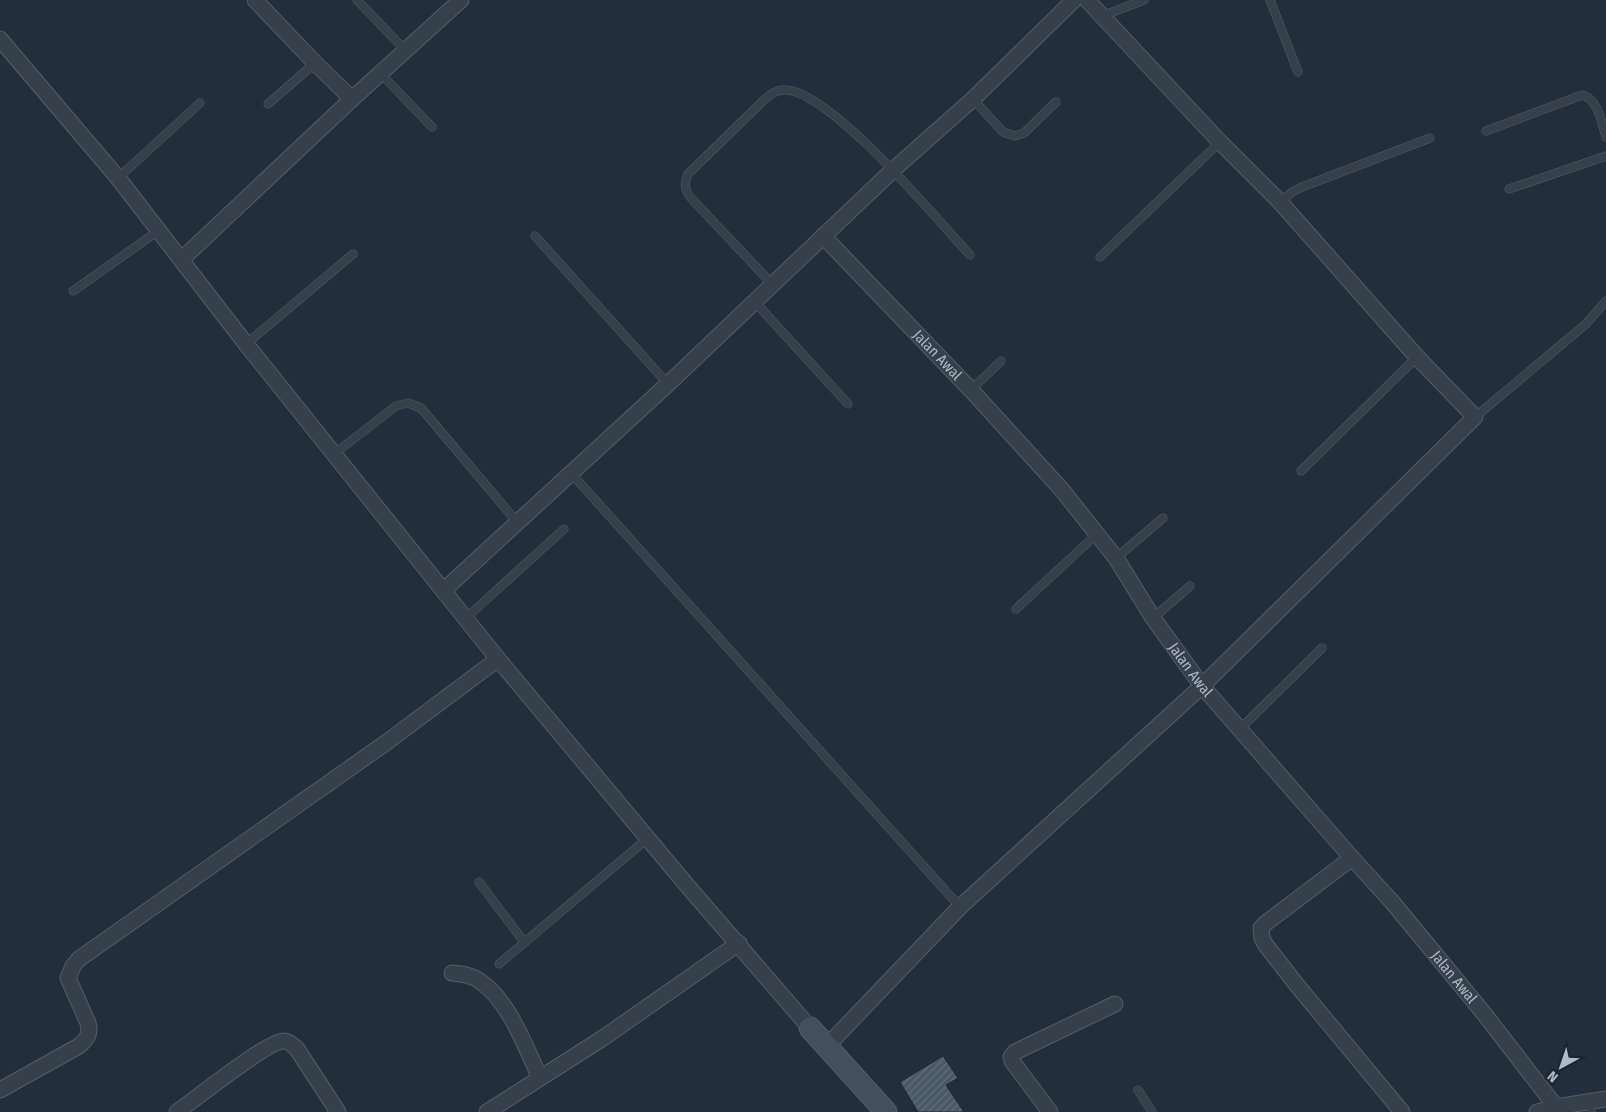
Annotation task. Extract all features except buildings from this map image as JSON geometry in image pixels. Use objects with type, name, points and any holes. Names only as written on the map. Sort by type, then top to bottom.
[{"type":"street","points":[[255,0],[314,64],[352,99]]},
{"type":"street","points":[[181,260],[352,99],[461,0]]},
{"type":"street","points":[[444,590],[668,384],[893,170],[973,99],[1074,0]]},
{"type":"street","points":[[818,1036],[957,905],[1202,686],[1475,417],[1417,357],[1280,202],[1220,142],[1087,0]]},
{"type":"street","points":[[0,39],[118,178],[246,344],[498,659],[685,883],[739,943],[880,1110]]},
{"type":"street","name":"Jalan Awal","points":[[823,236],[971,390],[1062,490],[1116,558],[1153,618],[1202,686],[1399,910],[1486,1016],[1545,1110]]},
{"type":"street","points":[[0,1090],[79,1046],[88,1038],[90,1030],[88,1023],[68,978],[73,966],[79,959],[387,742],[498,659]]},
{"type":"street","points":[[1352,858],[1266,923],[1261,928],[1262,938],[1296,984],[1402,1112]]},
{"type":"street","points":[[487,1112],[603,1038],[739,943]]},
{"type":"street","points":[[452,973],[466,974],[481,981],[495,994],[512,1021],[540,1078]]},
{"type":"street","points":[[1050,1112],[1012,1061],[1015,1052],[1115,1004]]},
{"type":"street","points":[[177,1112],[266,1047],[284,1041],[298,1049],[338,1112]]},
{"type":"street","points":[[1545,1110],[1590,1107],[1606,1099]]},
{"type":"lane","points":[[357,0],[406,51]]},
{"type":"lane","points":[[1102,16],[1144,0]]},
{"type":"lane","points":[[1270,0],[1298,72]]},
{"type":"lane","points":[[268,104],[314,64]]},
{"type":"lane","points":[[380,74],[432,128]]},
{"type":"lane","points":[[772,284],[691,198],[684,184],[688,174],[763,101],[772,93],[784,90],[808,97],[858,134],[970,255]]},
{"type":"lane","points":[[1486,131],[1582,96],[1587,96],[1592,100],[1606,137]]},
{"type":"lane","points":[[973,99],[1003,132],[1015,136],[1024,133],[1056,102]]},
{"type":"lane","points":[[118,178],[200,103]]},
{"type":"lane","points":[[1280,202],[1292,192],[1302,187],[1430,138]]},
{"type":"lane","points":[[1100,257],[1220,142]]},
{"type":"lane","points":[[1509,189],[1606,156]]},
{"type":"lane","points":[[73,291],[158,231]]},
{"type":"lane","points":[[535,236],[668,384]]},
{"type":"lane","points":[[246,344],[352,254]]},
{"type":"lane","points":[[754,301],[848,404]]},
{"type":"lane","points":[[1475,417],[1586,324],[1606,301]]},
{"type":"lane","points":[[1301,471],[1417,357]]},
{"type":"lane","points":[[971,390],[1002,361]]},
{"type":"lane","points":[[334,454],[396,406],[408,403],[421,408],[517,522]]},
{"type":"lane","points":[[571,473],[957,905]]},
{"type":"lane","points":[[1116,558],[1163,518]]},
{"type":"lane","points":[[466,618],[564,529]]},
{"type":"lane","points":[[1016,609],[1097,534]]},
{"type":"lane","points":[[1153,618],[1190,586]]},
{"type":"lane","points":[[1240,729],[1322,648]]},
{"type":"lane","points":[[498,964],[648,838]]},
{"type":"lane","points":[[479,882],[525,942]]},
{"type":"lane","points":[[1138,1090],[1152,1112]]}]
